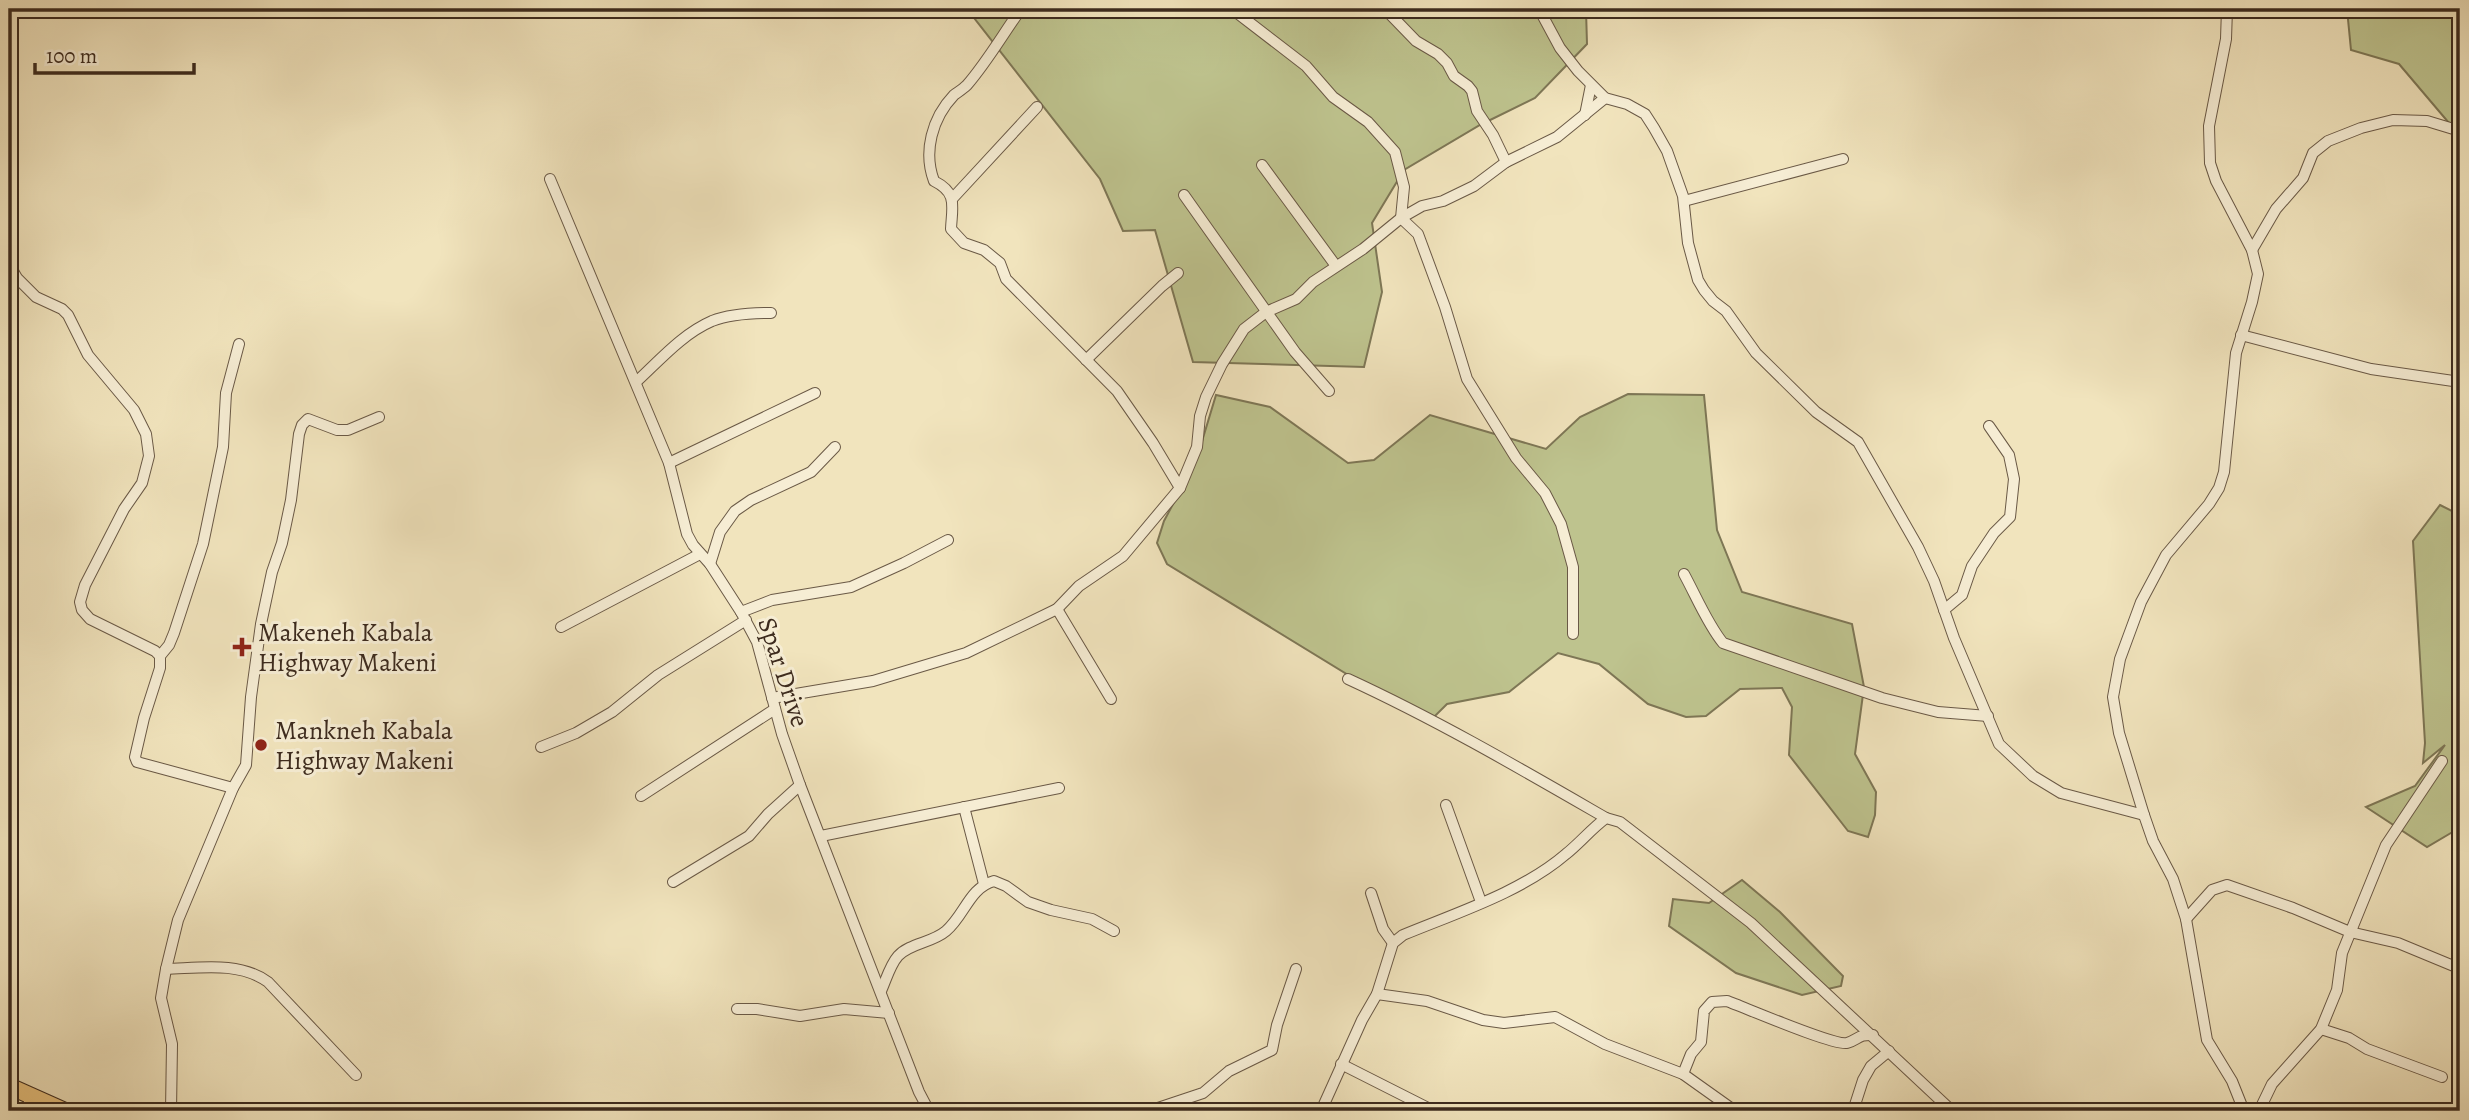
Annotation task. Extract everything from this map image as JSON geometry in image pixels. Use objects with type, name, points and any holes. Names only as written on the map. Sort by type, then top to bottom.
[{"type":"main road","points":[[9,1086],[28,1104],[65,1111]]},
{"type":"street","points":[[1021,9],[966,86],[953,96],[936,118],[928,155],[930,169],[934,181],[946,187],[953,199],[951,229],[964,243],[984,250],[1000,263],[1006,279],[1117,391],[1180,488]]},
{"type":"street","points":[[1232,9],[1306,66],[1333,97],[1368,122],[1395,152],[1404,187],[1401,218]]},
{"type":"street","points":[[1385,9],[1416,41],[1438,54],[1454,76],[1468,86],[1477,111],[1506,162]]},
{"type":"street","points":[[1539,9],[1560,48],[1591,85],[1605,98],[1627,104],[1645,114],[1667,151],[1684,201],[1688,243],[1698,281],[1704,290],[1726,311],[1756,353],[1816,412],[1858,442],[1918,547],[1934,581],[1998,744],[2033,776],[2060,793],[2144,815]]},
{"type":"street","points":[[2227,9],[2226,39],[2209,126],[2208,146],[2216,181],[2252,250],[2258,274],[2256,286],[2236,354],[2224,472],[2219,488],[2202,515],[2182,534],[2141,602],[2120,659],[2114,686],[2119,733],[2144,815],[2173,879],[2186,919],[2207,1040],[2232,1081],[2244,1111]]},
{"type":"street","points":[[1585,115],[1591,85]]},
{"type":"street","points":[[641,796],[773,704],[873,681],[954,657],[1057,609],[1079,586],[1123,556],[1180,488],[1197,447],[1200,416],[1206,397],[1222,364],[1244,329],[1266,312],[1296,299],[1313,282],[1363,249],[1401,218],[1422,206],[1443,201],[1474,186],[1506,162],[1557,137],[1605,98]]},
{"type":"street","points":[[953,199],[1037,107]]},
{"type":"street","points":[[2252,250],[2276,209],[2303,178],[2314,153],[2328,141],[2361,128],[2393,120],[2427,121],[2460,131]]},
{"type":"street","points":[[1684,201],[1843,159]]},
{"type":"street","points":[[1262,165],[1336,266]]},
{"type":"street","name":"Spar Drive","points":[[550,179],[669,463],[687,534],[710,564],[757,642],[773,704],[800,785],[919,1092],[929,1111]]},
{"type":"street","points":[[1184,195],[1295,352],[1329,391]]},
{"type":"street","points":[[1401,218],[1418,234],[1445,307],[1467,379],[1516,457],[1545,493],[1561,524],[1573,567],[1573,634]]},
{"type":"street","points":[[9,264],[17,278],[36,297],[62,309],[68,315],[88,355],[134,410],[146,434],[149,456],[142,483],[124,509],[85,585],[80,602],[82,610],[90,619],[160,656]]},
{"type":"street","points":[[1086,360],[1178,273]]},
{"type":"street","points":[[636,382],[678,342],[712,321],[747,314],[771,313]]},
{"type":"street","points":[[2241,335],[2371,369],[2460,382]]},
{"type":"street","points":[[233,788],[137,762],[135,757],[160,668],[160,656],[174,633],[203,544],[223,447],[226,393],[239,344]]},
{"type":"street","points":[[669,463],[815,393]]},
{"type":"street","points":[[171,1111],[172,1044],[161,998],[166,969],[178,920],[233,788],[246,765],[251,697],[261,624],[289,513],[299,434],[308,419],[337,430],[348,430],[379,416]]},
{"type":"street","points":[[1944,610],[1962,595],[1977,557],[1994,533],[2010,517],[2014,479],[2009,455],[1989,426]]},
{"type":"street","points":[[710,564],[720,533],[735,511],[751,500],[811,472],[835,447]]},
{"type":"street","points":[[541,747],[576,733],[612,712],[658,675],[743,616],[772,600],[851,587],[947,540]]},
{"type":"street","points":[[561,627],[700,554]]},
{"type":"street","points":[[1684,574],[1708,616],[1713,631],[1723,643],[1882,698],[1938,712],[1988,716]]},
{"type":"street","points":[[1057,609],[1111,699]]},
{"type":"street","points":[[1348,679],[1416,710],[1606,818],[1620,822],[1751,923],[1952,1111]]},
{"type":"street","points":[[2259,1111],[2272,1084],[2321,1029],[2337,990],[2342,953],[2386,845],[2442,761]]},
{"type":"street","points":[[673,882],[749,836],[768,814],[800,785]]},
{"type":"street","points":[[821,836],[1059,788]]},
{"type":"street","points":[[1446,805],[1481,902]]},
{"type":"street","points":[[964,807],[984,884]]},
{"type":"street","points":[[1321,1111],[1341,1064],[1377,994],[1393,943],[1403,935],[1510,891],[1566,855],[1606,818]]},
{"type":"street","points":[[881,991],[897,957],[947,931],[974,893],[984,884],[994,881],[1006,886],[1027,902],[1092,919],[1114,931]]},
{"type":"street","points":[[2186,919],[2213,890],[2227,885],[2294,908],[2350,932],[2398,943],[2456,967]]},
{"type":"street","points":[[1371,893],[1383,929],[1393,943]]},
{"type":"street","points":[[166,969],[239,968],[256,973],[268,982],[356,1075]]},
{"type":"street","points":[[1149,1111],[1203,1093],[1229,1071],[1272,1050],[1277,1025],[1296,969]]},
{"type":"street","points":[[1377,994],[1427,1001],[1483,1020],[1504,1023],[1555,1017],[1605,1044],[1683,1074],[1735,1111]]},
{"type":"street","points":[[1683,1074],[1691,1054],[1701,1042],[1704,1011],[1712,1002],[1727,1001],[1827,1040],[1846,1043],[1862,1034],[1872,1035]]},
{"type":"street","points":[[737,1009],[757,1009],[800,1016],[844,1009],[888,1013]]},
{"type":"street","points":[[2321,1029],[2442,1077]]},
{"type":"street","points":[[1853,1111],[1871,1066],[1889,1051]]},
{"type":"street","points":[[1341,1064],[1434,1111]]},
{"type":"green space","points":[[925,9],[1584,9],[1587,44],[1535,98],[1480,125],[1404,170],[1372,223],[1382,292],[1364,367],[1193,362],[1155,230],[1123,231],[1100,179],[974,18]]},
{"type":"green space","points":[[2347,9],[2460,9],[2460,136],[2399,64],[2351,50]]},
{"type":"green space","points":[[1628,394],[1704,395],[1717,530],[1742,592],[1852,624],[1864,687],[1855,754],[1876,792],[1875,815],[1868,837],[1848,831],[1789,755],[1792,707],[1782,688],[1740,689],[1706,716],[1686,717],[1648,704],[1599,664],[1558,653],[1509,692],[1447,704],[1432,719],[1412,714],[1167,564],[1157,543],[1164,521],[1196,461],[1216,395],[1270,407],[1348,463],[1374,460],[1430,415],[1546,449],[1580,417]]},
{"type":"green space","points":[[2440,505],[2460,515],[2460,831],[2456,830],[2427,847],[2366,807],[2415,786],[2445,745],[2423,763],[2425,743],[2413,541]]},
{"type":"green space","points":[[1742,880],[1780,912],[1843,976],[1841,986],[1802,995],[1736,973],[1669,926],[1673,899],[1709,903]]},
{"type":"place","name":"Makeneh Kabala Highway Makeni","points":[[242,647]]},
{"type":"place","name":"Mankneh Kabala Highway Makeni","points":[[261,745]]}]
